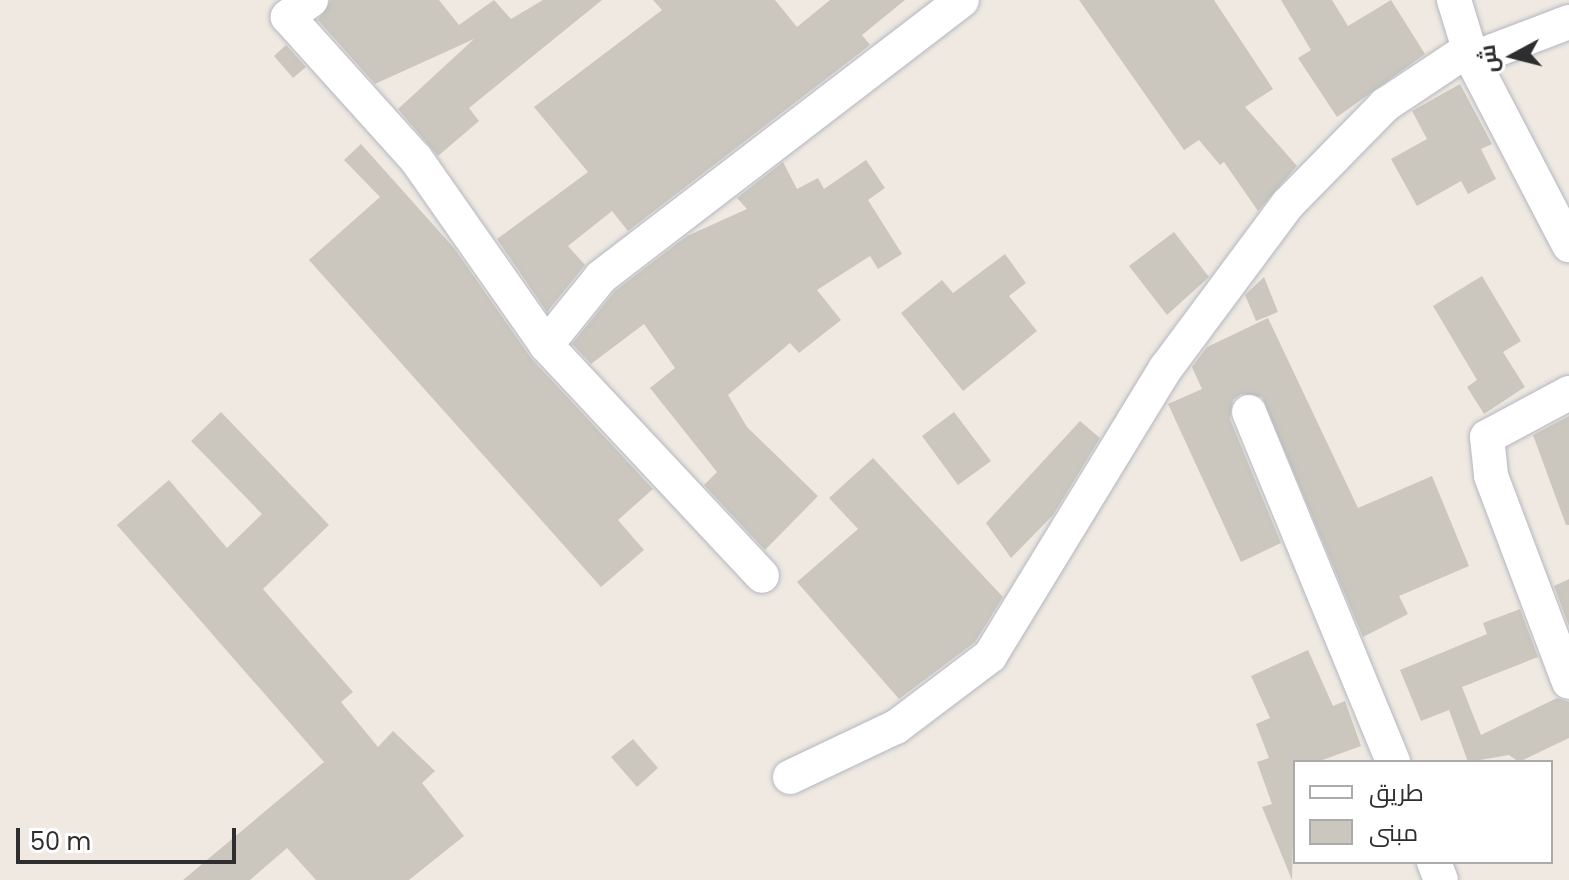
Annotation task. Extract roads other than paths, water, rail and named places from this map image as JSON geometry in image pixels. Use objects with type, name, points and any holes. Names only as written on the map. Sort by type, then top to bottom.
[{"type":"street","points":[[311,0],[288,17],[416,159],[546,345],[762,576]]},
{"type":"street","points":[[546,345],[601,277],[962,0]]},
{"type":"street","points":[[1454,0],[1471,54],[1569,245]]},
{"type":"street","points":[[790,777],[896,727],[990,656],[1166,368],[1288,204],[1385,105],[1471,54],[1569,22]]},
{"type":"street","points":[[1569,393],[1487,437],[1491,476],[1569,682]]},
{"type":"street","points":[[1249,412],[1392,760]]}]
